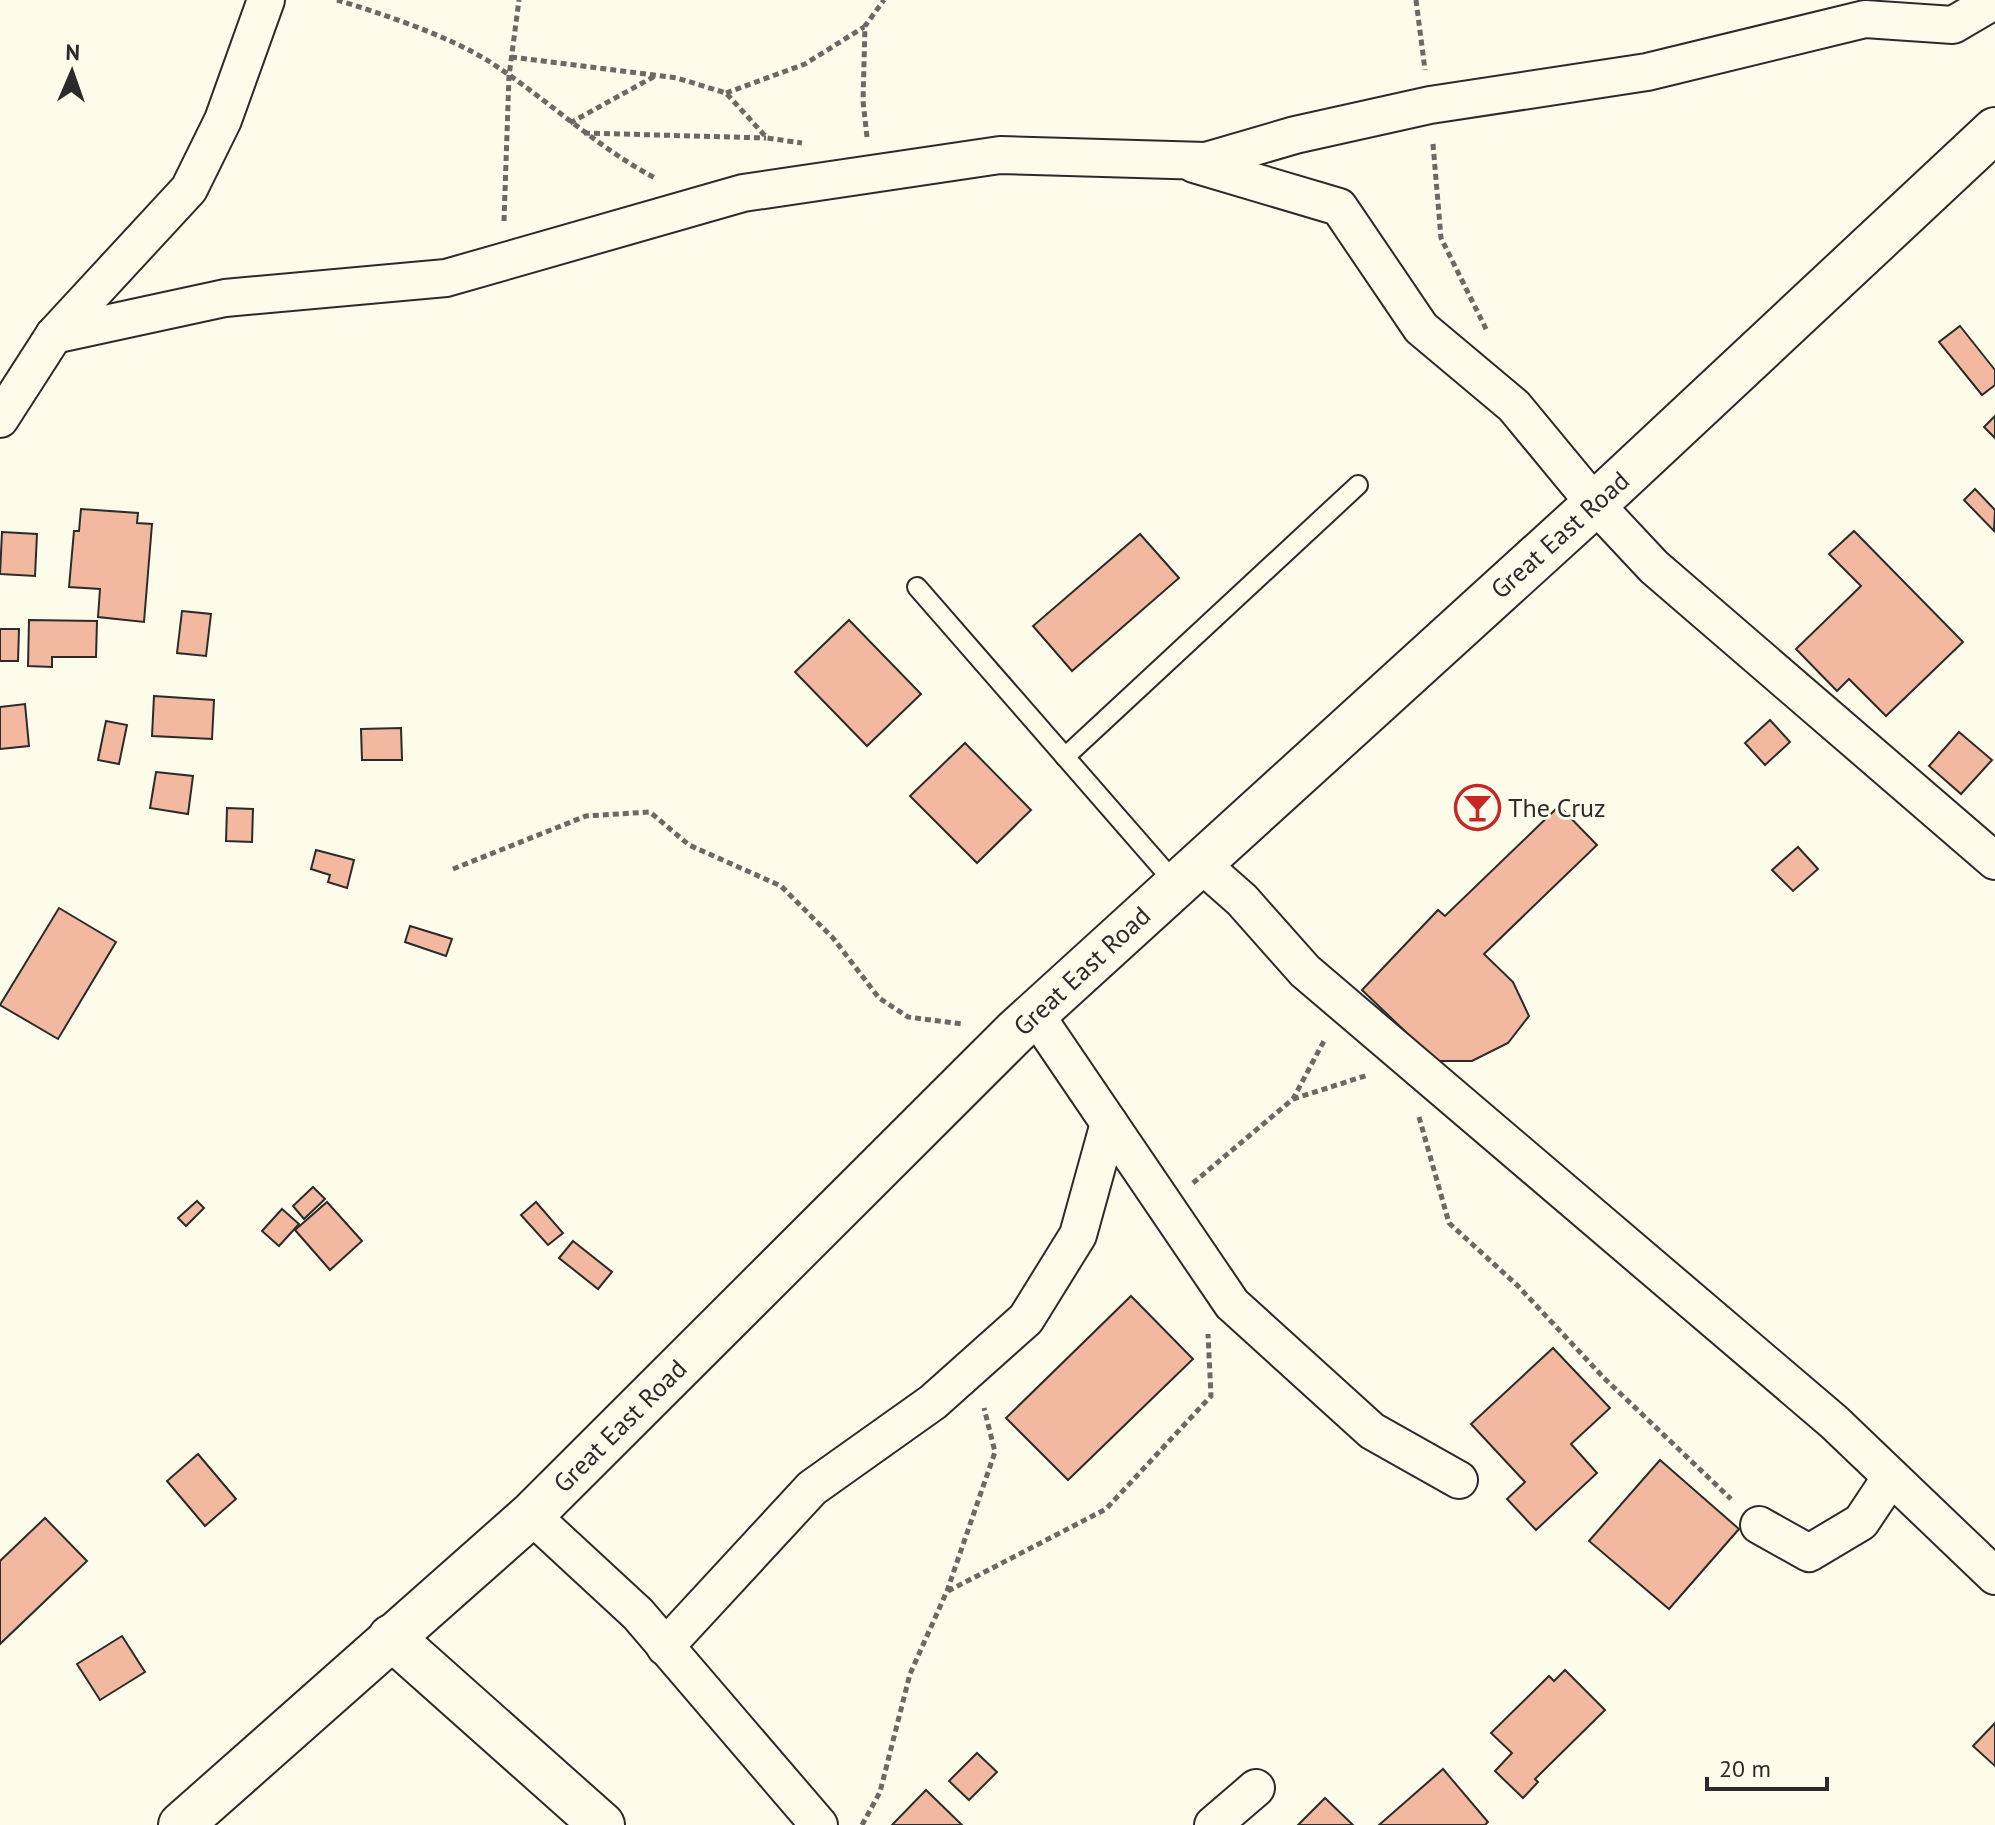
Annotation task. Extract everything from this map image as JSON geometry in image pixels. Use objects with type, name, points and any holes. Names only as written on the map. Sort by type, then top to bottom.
[{"type":"main road","name":"Great East Road","points":[[181,1825],[531,1515],[1025,1023],[1991,142]]},
{"type":"main road","points":[[391,1637],[602,1825]]},
{"type":"street","points":[[0,419],[54,335],[189,189],[223,120],[266,0]]},
{"type":"street","points":[[54,335],[225,298],[446,278],[743,193],[1000,155],[1206,161],[1295,135],[1430,105],[1647,72],[1854,10],[1953,25],[1992,3]]},
{"type":"street","points":[[1180,160],[1339,207],[1421,328],[1514,406],[1595,504],[1654,567],[1995,861]]},
{"type":"street","points":[[1188,874],[1242,900],[1305,971],[1834,1422],[1995,1576]]},
{"type":"street","points":[[1025,1023],[1109,1123],[1232,1304],[1372,1431],[1459,1480]]},
{"type":"street","points":[[665,1647],[812,1488],[933,1402],[1026,1319],[1078,1235],[1109,1123]]},
{"type":"street","points":[[1759,1525],[1809,1553],[1861,1522],[1891,1477]]},
{"type":"street","points":[[531,1515],[638,1614],[819,1825]]},
{"type":"street","points":[[1213,1825],[1256,1788]]},
{"type":"lane","points":[[1065,757],[1358,485]]},
{"type":"lane","points":[[917,587],[1065,757],[1188,874]]},
{"type":"path","points":[[337,0],[382,14],[487,60],[613,155],[705,204]]},
{"type":"path","points":[[503,262],[509,76],[519,0]]},
{"type":"path","points":[[511,57],[656,76],[726,93],[805,64],[865,26],[884,0]]},
{"type":"path","points":[[1416,0],[1430,105],[1441,238],[1488,334]]},
{"type":"path","points":[[865,26],[863,101],[869,154],[886,173]]},
{"type":"path","points":[[570,123],[656,76]]},
{"type":"path","points":[[726,93],[767,138]]},
{"type":"path","points":[[583,133],[767,138],[811,145]]},
{"type":"path","points":[[453,869],[586,816],[650,812],[689,845],[781,886],[833,938],[879,998],[908,1017],[1025,1023]]},
{"type":"path","points":[[1165,1206],[1293,1099],[1344,1004]]},
{"type":"path","points":[[1293,1099],[1412,1061],[1420,1129],[1449,1223],[1517,1285],[1604,1378],[1759,1525]]},
{"type":"path","points":[[947,1591],[1106,1509],[1211,1396],[1208,1330]]},
{"type":"path","points":[[862,1825],[880,1792],[910,1674],[947,1591],[995,1452],[986,1410],[959,1378]]},
{"type":"building","points":[[1960,326],[1995,370],[1995,385],[1982,395],[1939,342]]},
{"type":"building","points":[[1995,416],[1995,438],[1984,427]]},
{"type":"building","points":[[1975,489],[1995,510],[1994,531],[1964,500]]},
{"type":"building","points":[[81,509],[138,513],[137,523],[152,524],[144,622],[98,617],[100,589],[69,587],[74,531],[79,531]]},
{"type":"building","points":[[1854,531],[1963,642],[1886,716],[1849,679],[1837,691],[1796,649],[1861,586],[1829,554]]},
{"type":"building","points":[[2,532],[37,534],[35,576],[0,574]]},
{"type":"building","points":[[1140,534],[1179,578],[1072,671],[1033,626]]},
{"type":"building","points":[[182,611],[211,614],[206,656],[177,653]]},
{"type":"building","points":[[29,620],[97,621],[96,657],[52,657],[52,667],[28,666]]},
{"type":"building","points":[[849,620],[921,694],[867,746],[795,672]]},
{"type":"building","points":[[0,629],[19,629],[18,661],[0,661]]},
{"type":"building","points":[[154,696],[214,700],[212,739],[152,736]]},
{"type":"building","points":[[25,704],[29,746],[0,749],[0,707]]},
{"type":"building","points":[[1770,720],[1790,742],[1765,765],[1745,743]]},
{"type":"building","points":[[106,721],[127,725],[119,764],[98,760]]},
{"type":"building","points":[[401,728],[402,760],[362,760],[361,729]]},
{"type":"building","points":[[1959,732],[1992,760],[1961,794],[1929,766]]},
{"type":"building","points":[[965,743],[1031,810],[977,863],[910,796]]},
{"type":"building","points":[[156,772],[193,776],[188,814],[150,808]]},
{"type":"building","points":[[1559,806],[1597,845],[1484,954],[1513,982],[1529,1016],[1508,1043],[1472,1061],[1436,1061],[1362,990],[1438,910],[1445,916]]},
{"type":"building","points":[[227,808],[253,809],[252,842],[226,841]]},
{"type":"building","points":[[1798,847],[1818,869],[1793,891],[1772,870]]},
{"type":"building","points":[[316,850],[354,860],[347,888],[328,882],[330,875],[311,869]]},
{"type":"building","points":[[59,908],[116,942],[58,1039],[0,1005]]},
{"type":"building","points":[[410,926],[452,939],[446,956],[405,942]]},
{"type":"building","points":[[313,1187],[325,1199],[304,1219],[293,1206]]},
{"type":"building","points":[[197,1201],[204,1208],[186,1226],[178,1218]]},
{"type":"building","points":[[327,1202],[362,1241],[330,1270],[295,1230]]},
{"type":"building","points":[[536,1202],[563,1233],[548,1245],[521,1215]]},
{"type":"building","points":[[282,1209],[299,1224],[279,1246],[262,1231]]},
{"type":"building","points":[[573,1241],[612,1272],[598,1289],[559,1258]]},
{"type":"building","points":[[1131,1296],[1193,1359],[1068,1480],[1006,1418]]},
{"type":"building","points":[[1553,1348],[1610,1408],[1571,1444],[1597,1473],[1536,1530],[1507,1499],[1525,1482],[1471,1424]]},
{"type":"building","points":[[198,1454],[236,1499],[205,1526],[167,1481]]},
{"type":"building","points":[[1660,1460],[1739,1529],[1669,1609],[1589,1541]]},
{"type":"building","points":[[45,1518],[87,1561],[0,1644],[0,1561]]},
{"type":"building","points":[[122,1636],[145,1672],[100,1700],[77,1664]]},
{"type":"building","points":[[1565,1670],[1605,1710],[1535,1779],[1538,1782],[1523,1798],[1495,1771],[1512,1753],[1491,1733],[1549,1676],[1554,1681]]},
{"type":"building","points":[[1995,1723],[1995,1766],[1973,1746]]},
{"type":"building","points":[[977,1753],[997,1772],[969,1800],[949,1781]]},
{"type":"building","points":[[1443,1769],[1488,1822],[1485,1825],[1379,1825]]},
{"type":"building","points":[[926,1790],[962,1825],[892,1825]]},
{"type":"building","points":[[1325,1798],[1353,1825],[1298,1825]]},
{"type":"place","name":"The Cruz","points":[[1477,808]]}]
